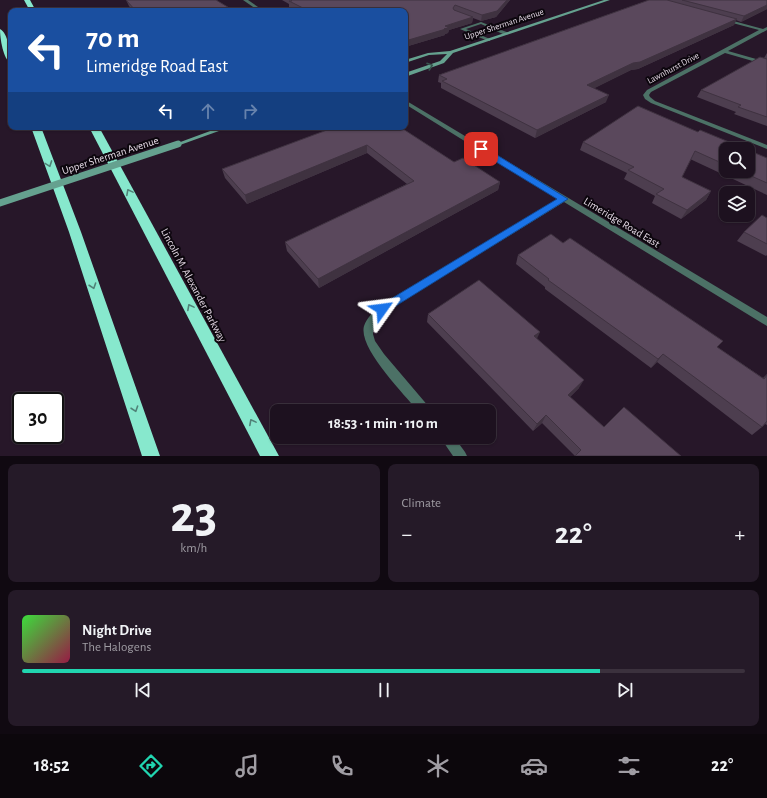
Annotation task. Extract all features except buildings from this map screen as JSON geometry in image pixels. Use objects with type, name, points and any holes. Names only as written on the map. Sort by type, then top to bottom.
[{"type":"highway","points":[[0,31],[8,53]]},
{"type":"highway","points":[[37,130],[75,232],[151,456]]},
{"type":"highway","name":"Lincoln M. Alexander Parkway","points":[[96,130],[270,456]]},
{"type":"main road","name":"Upper Sherman Avenue","points":[[408,61],[428,54],[451,52],[608,0]]},
{"type":"main road","name":"Upper Sherman Avenue","points":[[408,74],[442,62],[451,52]]},
{"type":"main road","name":"Upper Sherman Avenue","points":[[0,203],[218,130]]},
{"type":"street","points":[[245,0],[257,8]]},
{"type":"street","points":[[719,18],[765,29]]},
{"type":"street","points":[[474,21],[507,34]]},
{"type":"street","points":[[480,23],[462,29],[488,40]]},
{"type":"street","name":"Lawnhurst Drive","points":[[765,29],[656,88],[649,90],[646,95],[647,98],[667,107],[767,147]]},
{"type":"street","points":[[724,51],[767,64]]},
{"type":"street","name":"Limeridge Road East","points":[[408,104],[767,322]]},
{"type":"street","points":[[419,404],[374,350],[368,335],[372,320],[382,309],[564,199]]},
{"type":"street","points":[[452,444],[462,456]]},
{"type":"route","points":[[382,309],[564,199],[481,149]]}]
